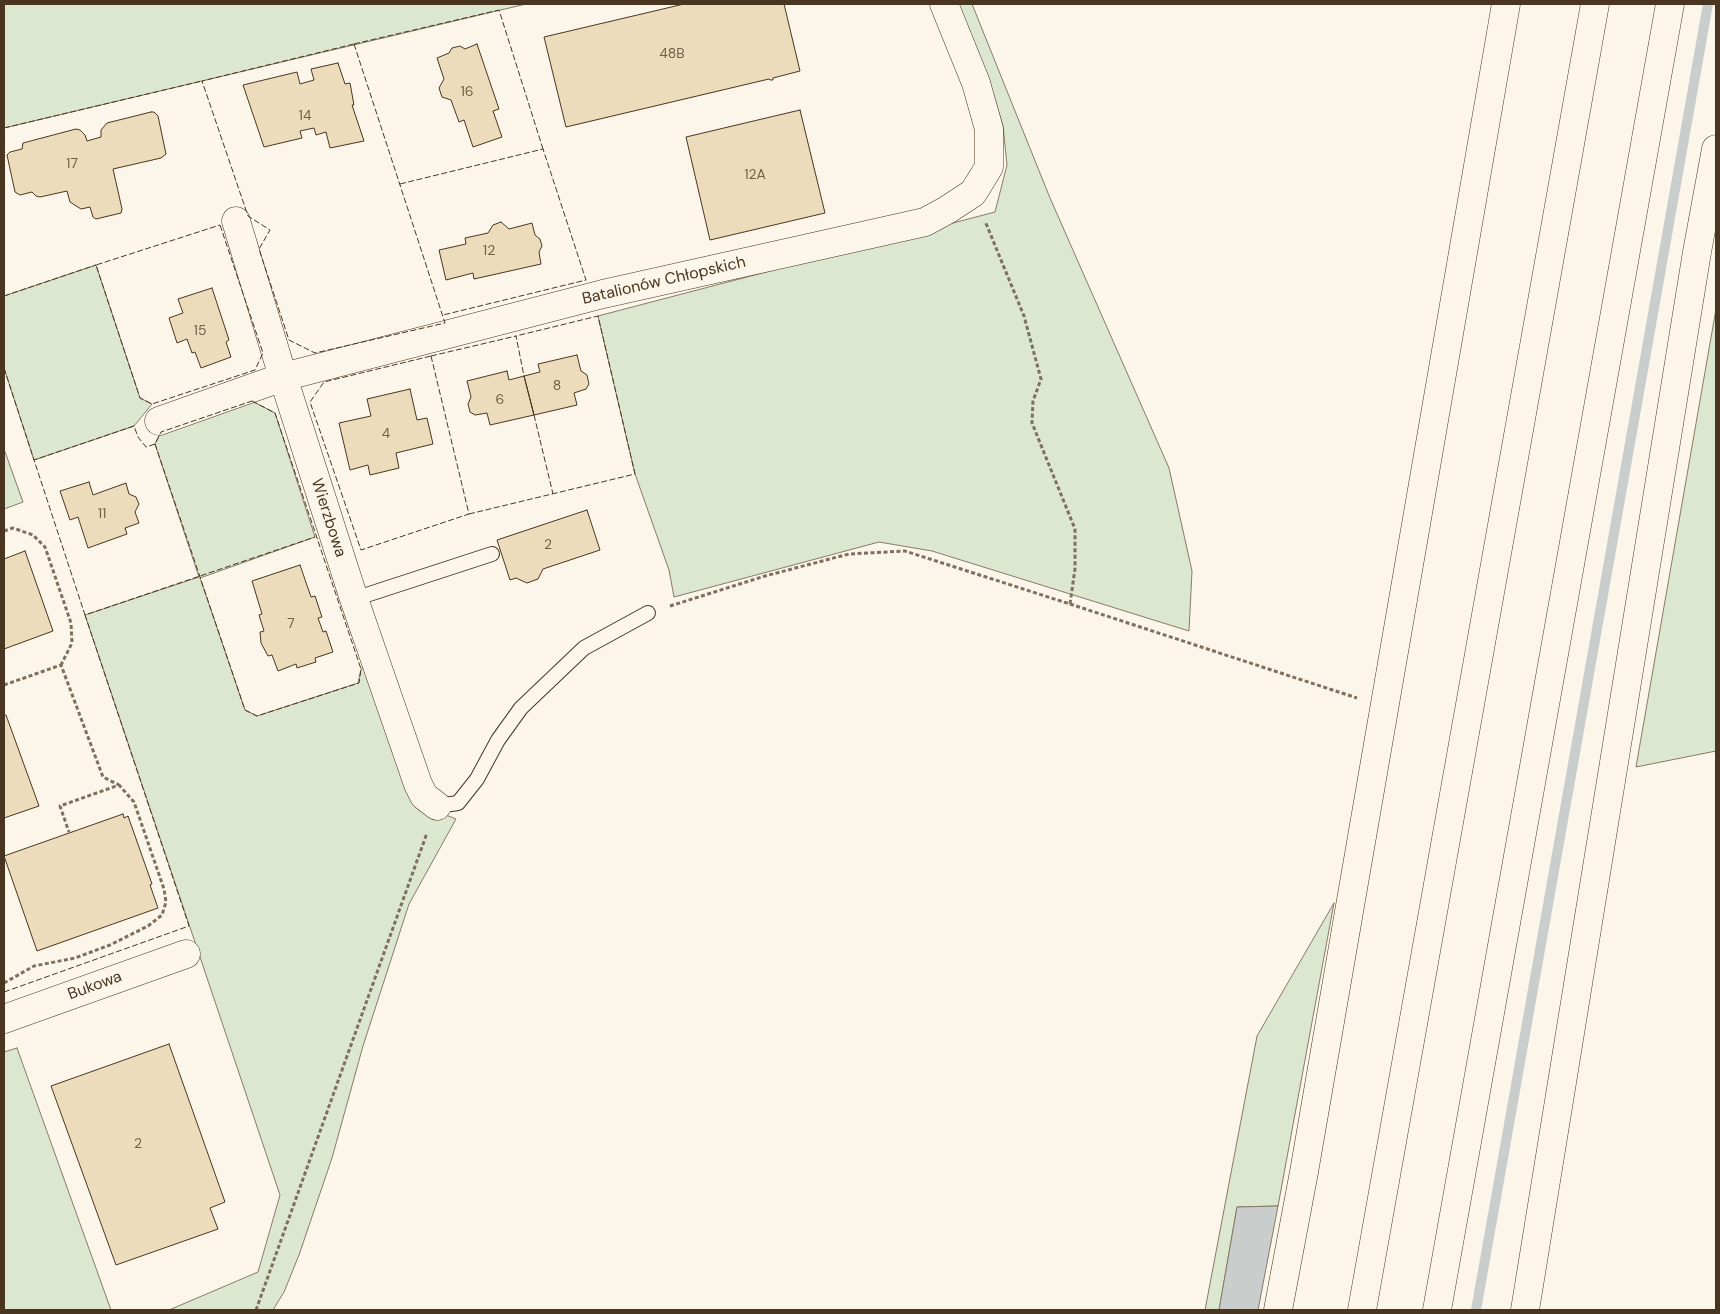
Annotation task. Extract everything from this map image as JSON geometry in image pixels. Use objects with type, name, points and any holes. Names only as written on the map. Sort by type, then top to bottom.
[{"type":"main road","name":"Batalionów Chłopskich","points":[[158,421],[283,377],[603,294],[925,222],[973,193],[989,166],[988,130],[976,83],[944,4]]},
{"type":"main road","points":[[1278,1310],[1304,1172],[1506,4]]},
{"type":"main road","points":[[1362,1310],[1595,4]]},
{"type":"main road","points":[[1437,1310],[1670,4]]},
{"type":"main road","points":[[1525,1310],[1694,272],[1716,149]]},
{"type":"main road","name":"Wierzbowa","points":[[236,221],[283,377],[354,599],[418,784],[424,796],[436,806]]},
{"type":"main road","name":"Bukowa","points":[[4,1019],[186,954]]},
{"type":"lane","points":[[354,599],[492,554]]},
{"type":"lane","points":[[436,806],[458,802],[477,779],[498,740],[521,708],[584,648],[648,613]]},
{"type":"path","points":[[973,193],[1024,316],[1041,380],[1033,401],[1032,423],[1075,528],[1075,568],[1070,604]]},
{"type":"path","points":[[4,531],[13,528],[33,535],[45,548],[70,622],[72,643],[62,665],[103,777],[119,784],[134,802],[164,889],[166,902],[162,915],[148,926],[110,946],[75,958],[34,966],[4,983]]},
{"type":"path","points":[[648,613],[765,576],[849,554],[905,552],[1070,604],[1384,708]]},
{"type":"path","points":[[4,685],[62,665]]},
{"type":"path","points":[[69,832],[60,806],[119,784]]},
{"type":"path","points":[[256,1310],[436,806]]},
{"type":"green space","points":[[4,4],[526,4],[4,128]]},
{"type":"green space","points":[[957,4],[972,4],[1050,198],[1169,468],[1192,571],[1189,631],[932,551],[879,542],[674,597],[669,570],[635,474],[598,316],[995,212],[1007,165],[1003,126],[991,87]]},
{"type":"green space","points":[[96,265],[140,398],[152,404],[134,426],[34,460],[4,368],[4,296]]},
{"type":"green space","points":[[1716,309],[1716,751],[1636,767]]},
{"type":"green space","points":[[252,401],[275,413],[315,537],[200,578],[245,710],[257,716],[358,683],[361,669],[369,664],[416,803],[456,819],[409,904],[363,1046],[332,1158],[299,1255],[284,1292],[273,1310],[169,1310],[258,1272],[280,1195],[85,615],[199,577],[155,444],[161,432]]},
{"type":"green space","points":[[4,449],[23,502],[4,509]]},
{"type":"green space","points":[[1334,903],[1278,1206],[1237,1207],[1219,1310],[1205,1310],[1257,1036]]},
{"type":"green space","points":[[17,1048],[111,1310],[4,1310],[4,1052]]},
{"type":"shaded area","points":[[1278,1206],[1258,1310],[1219,1310],[1237,1207]]},
{"type":"building","points":[[684,4],[784,4],[800,71],[773,78],[773,80],[769,79],[566,127],[544,37]]},
{"type":"building","points":[[477,44],[499,109],[493,111],[502,137],[473,147],[464,120],[459,122],[451,100],[442,97],[439,88],[444,79],[437,58],[449,53],[452,48],[460,46],[465,49]]},
{"type":"building","points":[[338,63],[345,84],[350,83],[354,105],[352,105],[364,141],[330,148],[326,132],[316,135],[314,128],[300,131],[302,138],[264,147],[243,85],[297,72],[300,84],[314,80],[311,69]]},
{"type":"building","points":[[800,110],[825,213],[710,240],[686,137]]},
{"type":"building","points":[[151,112],[158,116],[166,154],[161,158],[113,169],[122,209],[121,213],[96,219],[93,217],[90,207],[81,209],[70,202],[67,191],[40,197],[32,192],[20,195],[15,192],[7,155],[10,152],[22,149],[23,143],[76,129],[85,135],[87,141],[101,137],[101,130],[107,123]]},
{"type":"building","points":[[501,222],[509,229],[532,223],[535,235],[540,239],[542,246],[539,252],[541,264],[474,279],[473,273],[446,280],[439,250],[466,244],[465,238],[488,233],[493,225]]},
{"type":"building","points":[[212,288],[229,340],[226,342],[231,357],[201,368],[195,352],[192,353],[187,339],[177,343],[169,318],[183,313],[178,299]]},
{"type":"building","points":[[577,355],[581,371],[587,375],[589,384],[586,389],[574,393],[577,405],[534,415],[524,376],[540,372],[538,364]]},
{"type":"building","points":[[507,371],[509,380],[524,376],[534,415],[490,425],[487,413],[475,415],[470,412],[468,404],[471,397],[467,381]]},
{"type":"building","points":[[410,389],[417,420],[427,418],[433,444],[396,453],[399,468],[370,475],[368,465],[350,470],[339,423],[371,416],[367,399]]},
{"type":"building","points":[[89,482],[93,495],[126,483],[129,494],[136,497],[139,504],[135,512],[139,523],[125,528],[127,534],[88,548],[78,517],[70,520],[60,491]]},
{"type":"building","points":[[587,510],[600,550],[543,569],[538,579],[527,583],[516,578],[510,580],[497,540]]},
{"type":"building","points":[[25,551],[53,631],[4,649],[4,559]]},
{"type":"building","points":[[300,565],[311,597],[315,596],[322,617],[318,618],[323,632],[326,631],[333,652],[315,658],[316,662],[297,668],[296,664],[278,671],[272,655],[268,656],[261,643],[260,632],[264,631],[259,615],[262,614],[252,581]]},
{"type":"building","points":[[4,715],[6,715],[39,806],[4,818]]},
{"type":"building","points":[[123,814],[124,818],[128,816],[152,884],[150,885],[158,908],[37,951],[4,856]]},
{"type":"building","points":[[169,1044],[225,1202],[210,1208],[218,1229],[116,1265],[51,1086]]},
{"type":"waterway","points":[[1476,1310],[1708,4]]},
{"type":"fence","points":[[354,44],[499,10],[543,149]]},
{"type":"fence","points":[[354,44],[445,323],[315,353],[289,340],[259,249],[270,230],[248,216],[202,81],[354,44]]},
{"type":"fence","points":[[4,128],[202,81]]},
{"type":"fence","points":[[400,184],[543,149],[586,280],[443,315]]},
{"type":"fence","points":[[220,225],[263,353],[255,370],[152,404],[140,398],[96,265],[220,225]]},
{"type":"fence","points":[[4,296],[96,265]]},
{"type":"fence","points":[[469,514],[635,474],[598,316],[516,336]]},
{"type":"fence","points":[[431,356],[516,336],[524,376]]},
{"type":"fence","points":[[431,356],[469,514],[361,550],[310,402],[324,382],[431,356]]},
{"type":"fence","points":[[4,368],[34,460]]},
{"type":"fence","points":[[252,401],[275,413],[361,669],[359,683],[257,716],[245,710],[155,444],[161,432],[252,401]]},
{"type":"fence","points":[[534,415],[553,494]]},
{"type":"fence","points":[[155,444],[146,447],[138,437],[134,426],[34,460],[85,615],[315,537]]},
{"type":"fence","points":[[4,992],[189,926],[85,615]]}]
